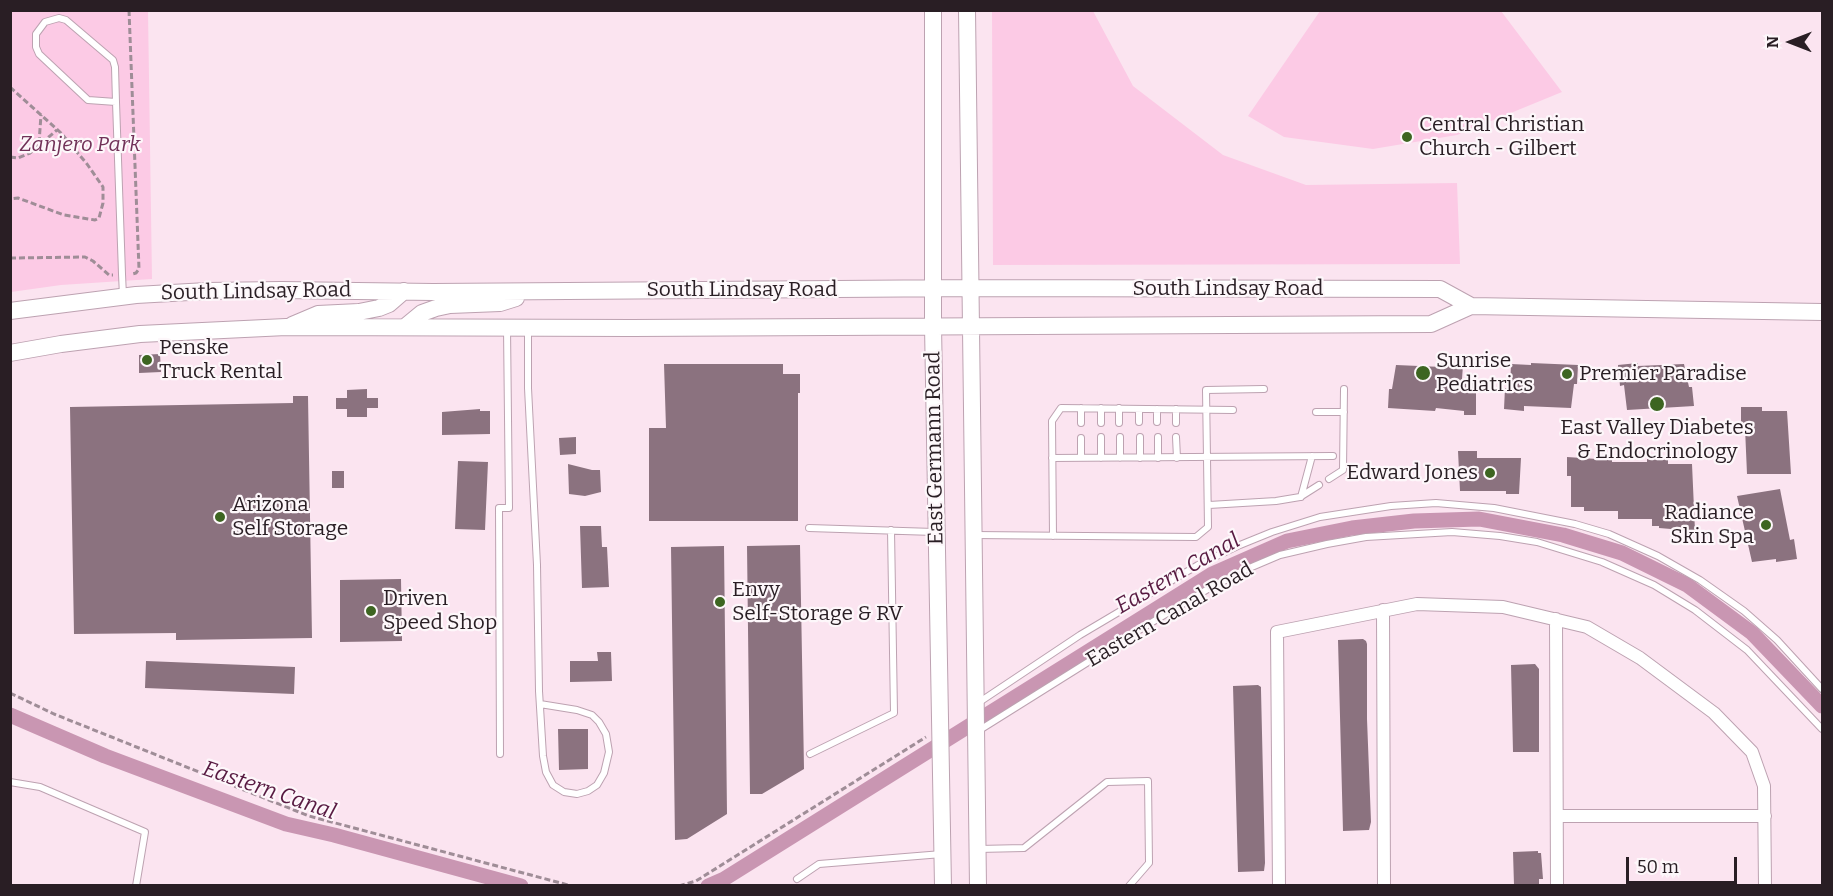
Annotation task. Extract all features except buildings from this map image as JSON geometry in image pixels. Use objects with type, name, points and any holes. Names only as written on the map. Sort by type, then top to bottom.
[{"type":"main road","name":"East Germann Road","points":[[933,10],[933,326],[943,885]]},
{"type":"main road","name":"East Germann Road","points":[[967,10],[978,885]]},
{"type":"main road","name":"South Lindsay Road","points":[[10,311],[123,296],[207,291],[971,288],[1440,289],[1471,306]]},
{"type":"main road","points":[[286,327],[318,314],[359,312],[379,308],[389,304],[404,291]]},
{"type":"main road","points":[[405,327],[422,313],[436,308],[450,305],[500,303],[542,291]]},
{"type":"main road","name":"South Lindsay Road","points":[[10,353],[140,334],[286,327],[1431,324],[1471,306],[1822,312]]},
{"type":"street","points":[[1280,885],[1277,632],[1417,604],[1503,607],[1587,627],[1640,658],[1714,713],[1752,752],[1764,786],[1765,885]]},
{"type":"street","points":[[1383,610],[1384,885]]},
{"type":"street","points":[[1556,620],[1557,885]]},
{"type":"street","points":[[1557,816],[1765,816]]},
{"type":"lane","points":[[116,102],[88,100],[39,54],[36,47],[36,34],[45,22],[59,18],[66,20],[113,60],[115,67],[123,296]]},
{"type":"lane","points":[[500,754],[499,508],[509,508],[507,328]]},
{"type":"lane","points":[[528,328],[528,388],[537,565],[540,704],[546,772],[553,785],[564,792],[577,794],[588,791],[597,785],[604,773],[609,752],[606,734],[600,722],[592,715],[577,710],[540,704]]},
{"type":"lane","points":[[973,535],[1196,537],[1208,527],[1206,390],[1264,389]]},
{"type":"lane","points":[[1329,479],[1343,470],[1344,389]]},
{"type":"lane","points":[[1053,536],[1052,421],[1061,408],[1233,410]]},
{"type":"lane","points":[[1081,408],[1081,423]]},
{"type":"lane","points":[[1101,408],[1101,423]]},
{"type":"lane","points":[[1119,408],[1119,423]]},
{"type":"lane","points":[[1139,409],[1139,423]]},
{"type":"lane","points":[[1157,409],[1157,422]]},
{"type":"lane","points":[[1176,409],[1176,423]]},
{"type":"lane","points":[[1316,412],[1344,412]]},
{"type":"lane","points":[[1101,437],[1101,458]]},
{"type":"lane","points":[[1120,437],[1120,458]]},
{"type":"lane","points":[[1140,437],[1140,458]]},
{"type":"lane","points":[[1158,437],[1158,458]]},
{"type":"lane","points":[[1176,437],[1177,458]]},
{"type":"lane","points":[[1081,438],[1081,458]]},
{"type":"lane","points":[[1300,497],[1312,456]]},
{"type":"lane","points":[[1052,458],[1333,456]]},
{"type":"lane","points":[[1209,505],[1300,497],[1319,485]]},
{"type":"lane","points":[[975,704],[1080,635],[1198,565],[1240,545],[1320,517],[1391,506],[1436,503],[1494,508],[1575,524],[1609,534],[1658,556],[1700,580],[1744,611],[1777,640],[1822,689]]},
{"type":"lane","points":[[809,528],[937,532]]},
{"type":"lane","points":[[810,754],[894,713],[891,530]]},
{"type":"lane","name":"Eastern Canal Road","points":[[975,733],[1208,588],[1246,569],[1281,555],[1327,544],[1366,537],[1452,532],[1537,542],[1602,562],[1654,585],[1695,610],[1747,650],[1822,729]]},
{"type":"lane","points":[[977,849],[1024,848],[1107,782],[1148,781],[1149,863],[1129,885]]},
{"type":"lane","points":[[10,782],[40,787],[145,832],[136,885]]},
{"type":"lane","points":[[797,879],[819,864],[943,854]]},
{"type":"path","points":[[10,87],[57,130],[87,164],[103,187],[103,203],[99,218],[95,220],[81,218],[18,198],[10,199]]},
{"type":"path","points":[[39,143],[41,115]]},
{"type":"path","points":[[10,157],[18,158],[30,153],[57,130]]},
{"type":"path","points":[[10,693],[54,714],[309,816],[572,885]]},
{"type":"path","points":[[679,885],[696,881],[940,728]]},
{"type":"green space","name":"Zanjero Park","points":[[10,11],[148,11],[152,279],[61,285],[11,292]]},
{"type":"green space","points":[[992,11],[1093,11],[1133,86],[1223,155],[1306,185],[1457,183],[1460,264],[993,265]]},
{"type":"green space","points":[[1320,11],[1501,11],[1562,92],[1457,135],[1373,149],[1284,137],[1248,116]]},
{"type":"waterway","name":"Eastern Canal","points":[[708,886],[724,879],[1212,574],[1287,541],[1352,528],[1414,521],[1479,519],[1563,535],[1622,553],[1687,585],[1752,633],[1822,706]]},
{"type":"waterway","name":"Eastern Canal","points":[[10,715],[105,756],[286,824],[521,886]]},
{"type":"place","name":"Central Christian Church - Gilbert","points":[[1407,137]]},
{"type":"place","name":"Penske Truck Rental","points":[[147,360]]},
{"type":"place","name":"Sunrise Pediatrics","points":[[1423,373]]},
{"type":"place","name":"Premier Paradise","points":[[1567,374]]},
{"type":"place","name":"East Valley Diabetes & Endocrinology","points":[[1657,404]]},
{"type":"place","name":"Edward Jones","points":[[1490,473]]},
{"type":"place","name":"Arizona Self Storage","points":[[220,517]]},
{"type":"place","name":"Radiance Skin Spa","points":[[1766,525]]},
{"type":"place","name":"Envy Self-Storage & RV","points":[[720,602]]},
{"type":"place","name":"Driven Speed Shop","points":[[371,611]]}]
